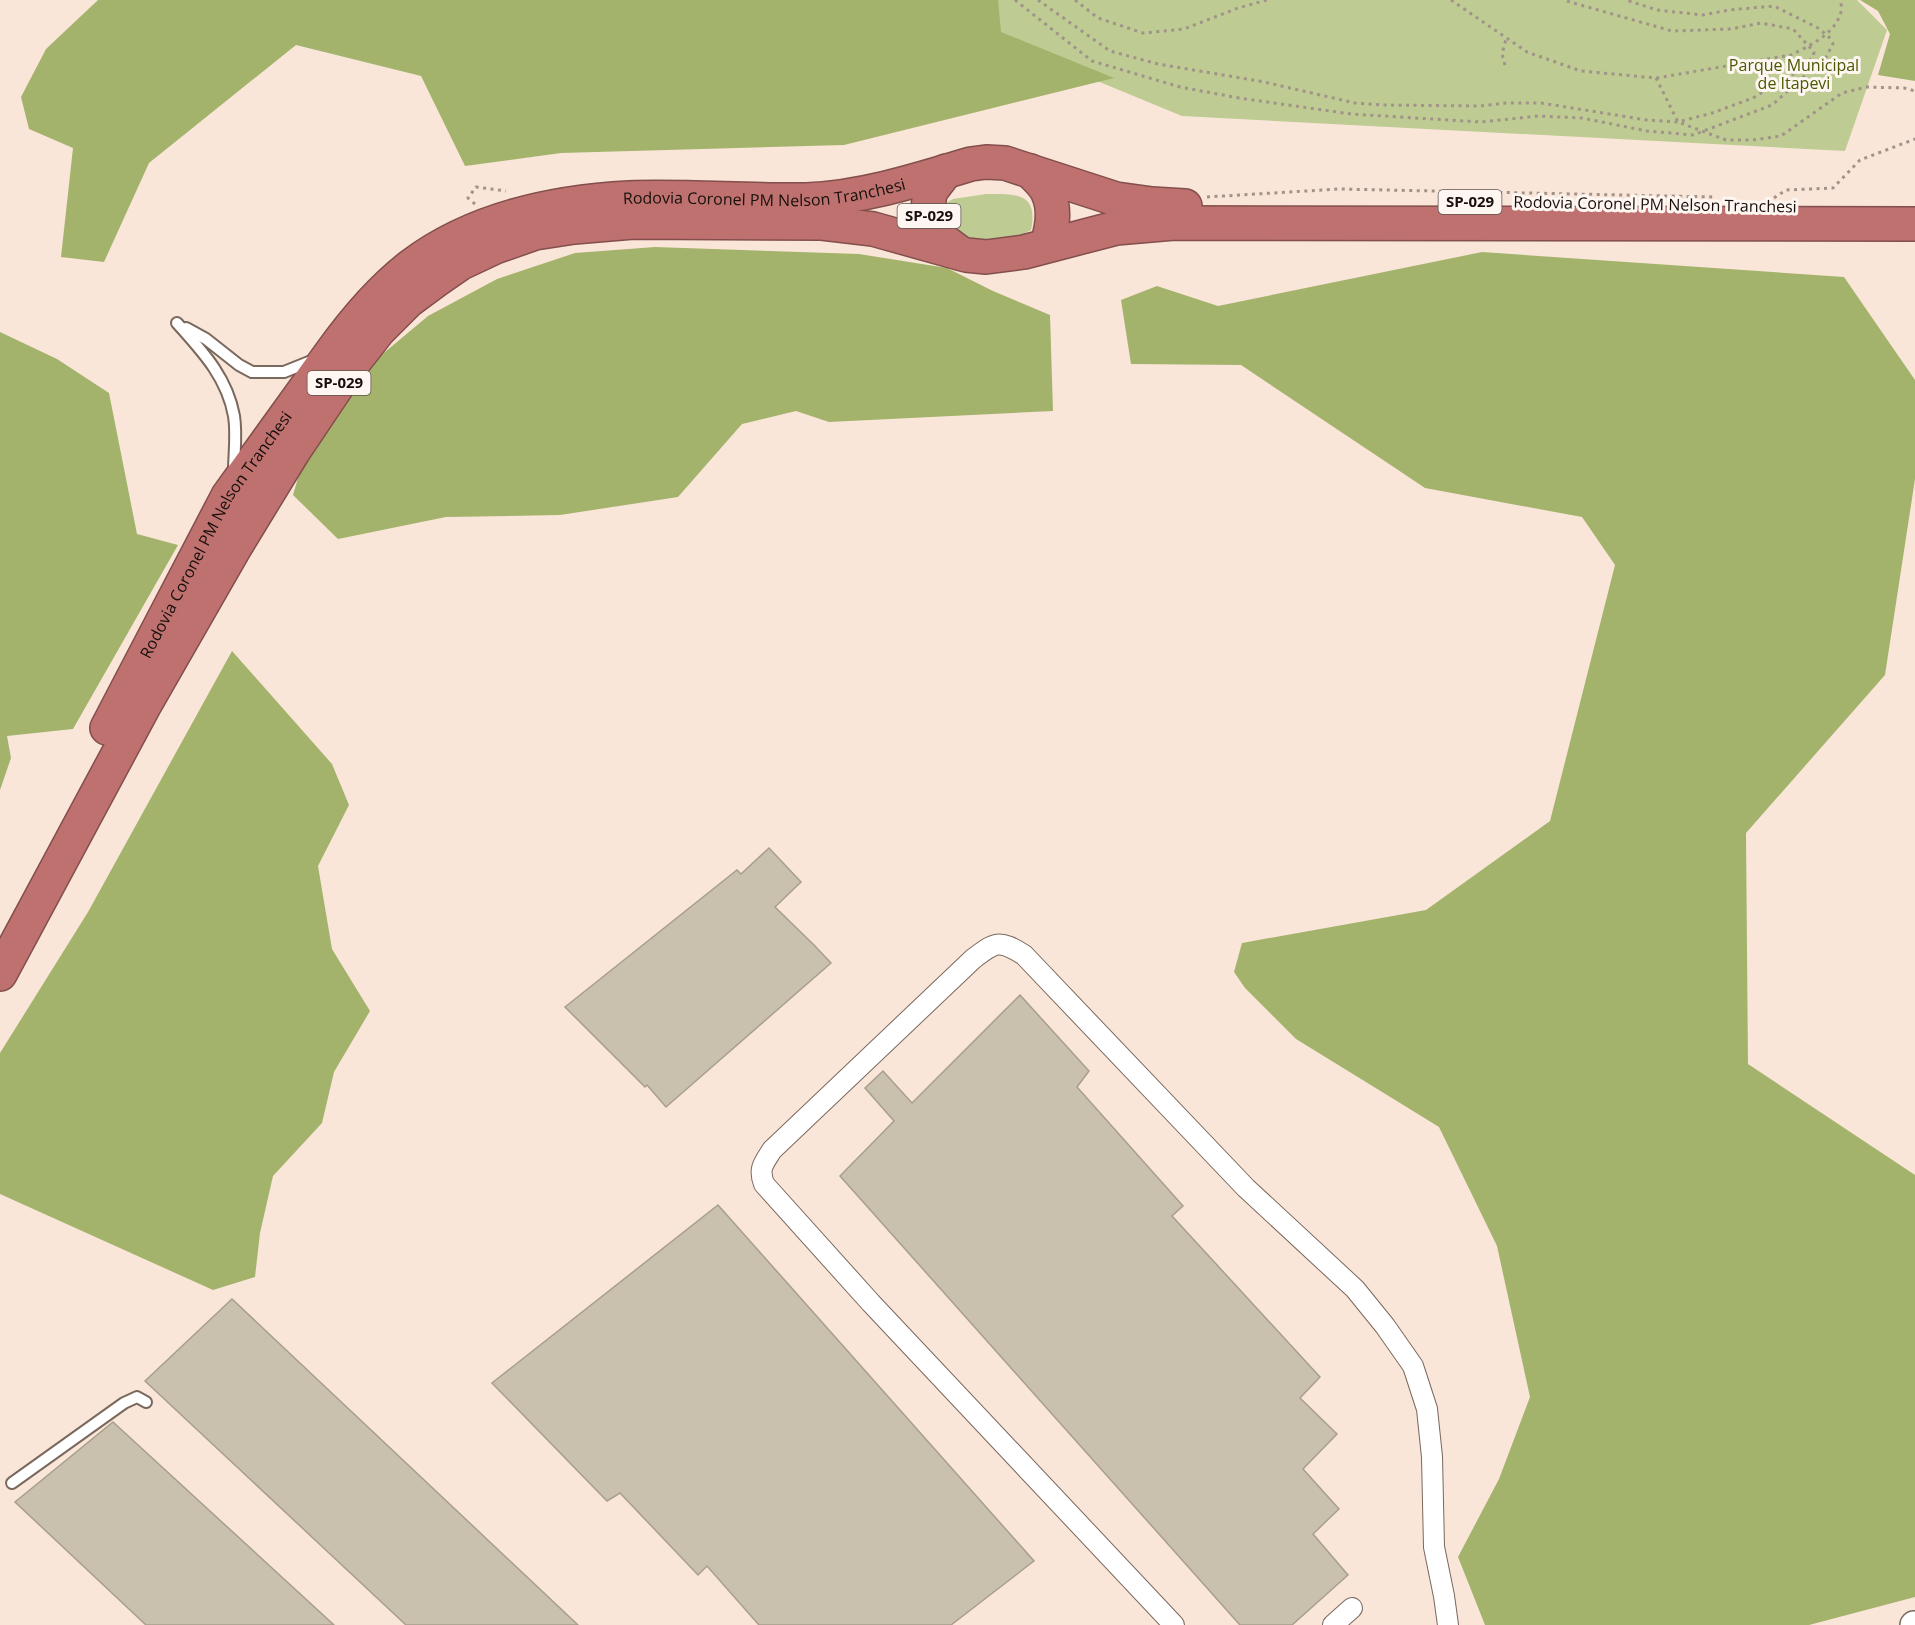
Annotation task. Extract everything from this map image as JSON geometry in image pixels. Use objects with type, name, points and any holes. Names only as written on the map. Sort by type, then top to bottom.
[{"type":"highway","name":"Rodovia Coronel PM Nelson Tranchesi","points":[[0,938],[124,693],[233,489],[348,329],[376,298],[411,266],[443,245],[466,234],[516,216],[585,201],[631,198],[808,200],[862,192],[970,164],[987,162],[1005,163],[1116,199],[1181,206],[1477,202],[1915,207]]},
{"type":"highway","name":"SP-029","points":[[946,171],[930,192],[928,208],[930,223],[940,238],[960,254]]},
{"type":"highway","points":[[1030,171],[1048,193],[1052,227],[1047,245]]},
{"type":"highway","name":"Rodovia Coronel PM Nelson Tranchesi","points":[[0,974],[145,704],[235,547],[293,452],[350,367],[379,330],[408,301],[461,263],[495,247],[535,233],[633,222],[822,223],[873,229],[960,254],[986,257],[1004,256],[1116,228],[1174,223],[1915,224]]},
{"type":"street","points":[[1174,1625],[872,1303],[764,1184],[760,1174],[772,1150],[973,959],[990,946],[999,943],[1024,955],[1246,1188],[1356,1289],[1413,1366],[1427,1408],[1432,1457],[1434,1547],[1448,1625]]},
{"type":"street","points":[[1333,1625],[1352,1608]]},
{"type":"lane","points":[[233,489],[234,417],[224,382],[211,361],[177,322],[206,339],[239,366],[252,372],[284,372],[331,353]]},
{"type":"lane","points":[[12,1483],[124,1403],[137,1397],[146,1402]]},
{"type":"path","points":[[1016,0],[1092,61],[1180,87],[1239,98],[1381,117],[1481,122],[1538,116],[1582,118],[1647,131],[1693,135],[1772,105],[1826,57],[1833,44],[1818,28],[1774,6],[1703,15],[1657,10],[1626,0]]},
{"type":"path","points":[[1038,0],[1110,51],[1158,64],[1264,82],[1348,102],[1458,106],[1541,103],[1636,119],[1678,122],[1726,140],[1753,140],[1781,136],[1842,93],[1867,87],[1915,90]]},
{"type":"path","points":[[1075,0],[1098,18],[1143,33],[1184,29],[1238,8],[1267,0]]},
{"type":"path","points":[[1451,0],[1527,52],[1581,71],[1656,78],[1791,55],[1827,35],[1841,14],[1841,0]]},
{"type":"path","points":[[1563,0],[1672,32],[1731,29],[1761,22],[1793,29],[1814,52],[1813,57],[1796,72],[1753,98],[1678,122]]},
{"type":"path","points":[[1505,64],[1502,54],[1506,39]]},
{"type":"path","points":[[1656,78],[1678,122]]},
{"type":"path","points":[[1774,198],[1786,190],[1833,188],[1860,160],[1915,139]]},
{"type":"path","points":[[479,206],[468,198],[476,187],[514,192],[506,196]]},
{"type":"path","points":[[1201,197],[1339,189],[1727,197]]},
{"type":"green space","points":[[98,0],[998,0],[1001,32],[1114,78],[844,145],[561,153],[465,166],[421,76],[296,45],[149,163],[104,262],[61,257],[73,148],[29,129],[21,97],[46,49]]},
{"type":"green space","name":"Parque Municipal de Itapevi","points":[[901,0],[1857,0],[1887,30],[1845,151],[1182,116]]},
{"type":"green space","points":[[1860,0],[1915,0],[1915,81],[1878,75],[1890,34],[1878,11]]},
{"type":"green space","points":[[986,194],[1015,195],[1028,202],[1033,218],[1031,230],[1009,239],[987,240],[965,236],[944,227],[942,205],[953,199]]},
{"type":"green space","points":[[655,247],[859,254],[947,268],[993,291],[1050,315],[1053,411],[829,422],[796,411],[742,424],[678,497],[560,515],[446,517],[338,539],[293,495],[313,427],[361,372],[428,316],[497,279],[575,253]]},
{"type":"green space","points":[[1482,252],[1844,277],[1915,380],[1915,479],[1885,675],[1746,833],[1748,1064],[1915,1175],[1915,1597],[1809,1625],[1485,1625],[1458,1557],[1499,1479],[1530,1397],[1497,1246],[1439,1127],[1296,1039],[1245,988],[1234,972],[1242,943],[1426,910],[1550,821],[1615,565],[1582,517],[1425,488],[1241,365],[1131,364],[1121,300],[1157,286],[1218,306]]},
{"type":"green space","points":[[0,332],[57,359],[109,393],[137,534],[178,545],[73,729],[7,736],[11,758],[0,790]]},
{"type":"green space","points":[[232,651],[332,764],[349,805],[318,866],[332,949],[370,1011],[334,1072],[322,1123],[273,1176],[260,1233],[255,1277],[213,1290],[0,1194],[0,1053],[88,912]]},
{"type":"building","points":[[769,848],[801,882],[775,907],[831,963],[666,1107],[647,1085],[645,1087],[565,1007],[737,870],[741,874]]},
{"type":"building","points":[[1020,995],[1089,1071],[1077,1087],[1183,1206],[1172,1216],[1320,1377],[1300,1398],[1337,1434],[1303,1469],[1339,1509],[1313,1534],[1348,1575],[1292,1625],[1240,1625],[840,1176],[894,1121],[865,1088],[883,1071],[912,1103]]},
{"type":"building","points":[[718,1205],[1034,1561],[951,1625],[759,1625],[707,1566],[698,1575],[620,1493],[607,1501],[492,1383]]},
{"type":"building","points":[[232,1299],[578,1625],[406,1625],[145,1381]]},
{"type":"building","points":[[113,1422],[334,1625],[146,1625],[15,1502]]}]
